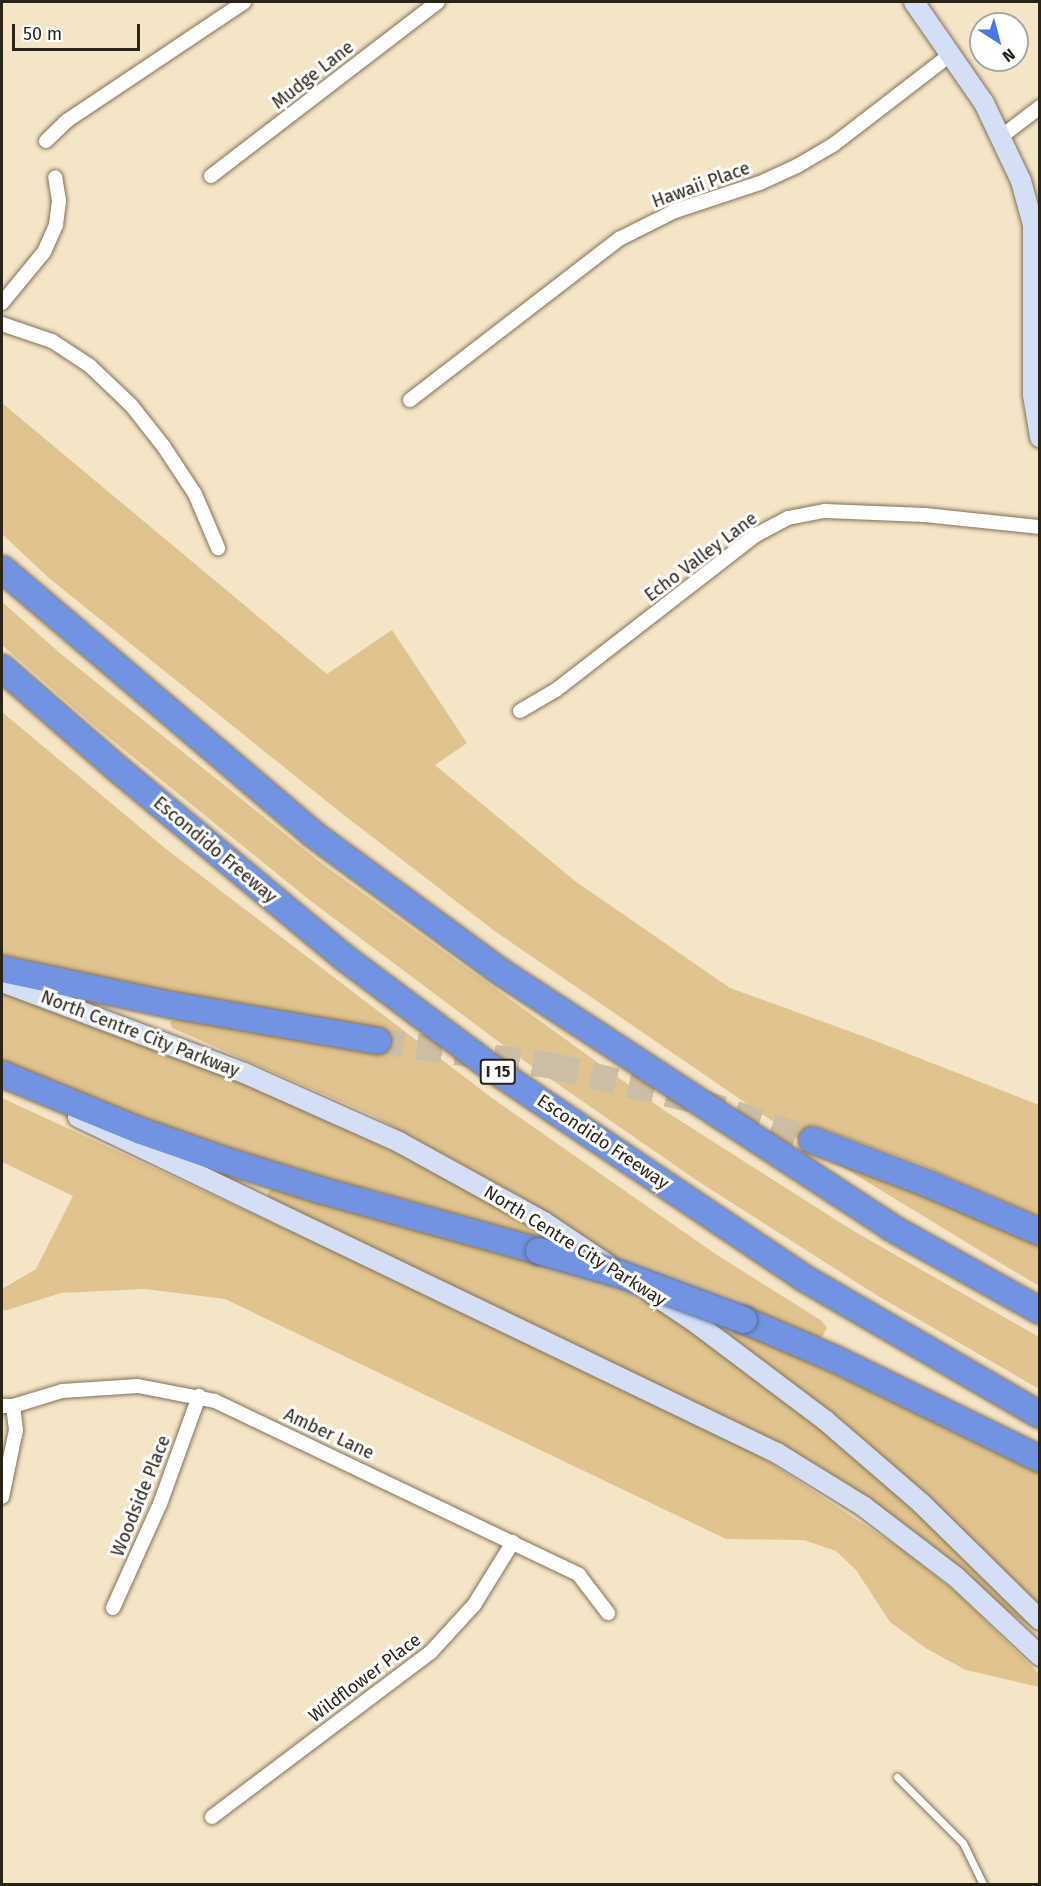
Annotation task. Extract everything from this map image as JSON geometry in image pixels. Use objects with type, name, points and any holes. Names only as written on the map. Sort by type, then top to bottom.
[{"type":"highway","points":[[2,569],[313,834],[501,972],[890,1227],[1040,1311]]},
{"type":"highway","name":"Escondido Freeway","points":[[2,668],[128,778],[346,959],[493,1069],[802,1277],[1040,1414]]},
{"type":"highway","points":[[2,969],[172,1005],[378,1041]]},
{"type":"highway","points":[[2,1076],[141,1131],[221,1159],[320,1190],[620,1274],[744,1320],[835,1359],[1040,1459]]},
{"type":"highway","points":[[812,1140],[926,1183],[1040,1232]]},
{"type":"main road","points":[[914,2],[984,103],[1002,136],[1021,181],[1033,225],[1033,395],[1040,437]]},
{"type":"main road","name":"North Centre City Parkway","points":[[2,982],[244,1073],[346,1117],[399,1142],[544,1222],[696,1323],[826,1421],[921,1503],[1040,1620]]},
{"type":"main road","points":[[2,1076],[61,1109],[777,1453],[863,1506],[956,1577],[1040,1656]]},
{"type":"street","points":[[46,141],[68,120],[244,2]]},
{"type":"street","name":"Mudge Lane","points":[[211,176],[438,2]]},
{"type":"street","name":"Hawaii Place","points":[[410,400],[619,239],[675,211],[760,183],[797,166],[833,145],[951,54]]},
{"type":"street","points":[[1002,136],[1040,107]]},
{"type":"street","points":[[2,303],[44,252],[56,225],[59,201],[55,177]]},
{"type":"street","points":[[2,324],[52,341],[90,366],[130,405],[165,447],[195,494],[218,548]]},
{"type":"street","name":"Echo Valley Lane","points":[[520,711],[556,690],[756,536],[788,518],[825,511],[925,515],[1040,527]]},
{"type":"street","name":"Amber Lane","points":[[7,1406],[62,1391],[138,1386],[199,1396],[225,1405],[579,1575],[608,1613]]},
{"type":"street","name":"Woodside Place","points":[[113,1608],[160,1504],[199,1396]]},
{"type":"street","points":[[2,1497],[16,1430],[7,1406]]},
{"type":"street","name":"Wildflower Place","points":[[212,1817],[431,1652],[474,1605],[513,1542]]},
{"type":"lane","points":[[897,1777],[963,1843],[983,1884]]},
{"type":"shaded area","points":[[2,403],[327,674],[392,630],[467,743],[435,765],[575,881],[730,988],[868,1038],[1039,1105],[1039,1217],[927,1167],[813,1125],[808,1130],[813,1149],[496,932],[340,812],[50,579],[2,534]]},
{"type":"shaded area","points":[[2,602],[61,654],[321,863],[665,1111],[852,1230],[1039,1337],[1039,1389],[878,1296],[696,1180],[523,1060],[312,902],[91,723],[2,645]]},
{"type":"shaded area","points":[[2,712],[166,849],[492,1098],[714,1253],[822,1321],[827,1328],[803,1359],[1039,1471],[1039,1604],[867,1442],[795,1386],[586,1239],[530,1202],[372,1115],[172,1028],[170,1022],[177,1019],[230,1025],[386,1054],[381,1030],[114,983],[2,955]]},
{"type":"shaded area","points":[[2,991],[221,1073],[399,1154],[551,1236],[694,1330],[786,1400],[878,1475],[1037,1630],[1003,1609],[927,1541],[782,1445],[278,1203],[268,1197],[268,1192],[274,1188],[542,1240],[372,1190],[281,1170],[121,1115],[2,1063]]},
{"type":"shaded area","points":[[2,1098],[620,1383],[754,1452],[901,1549],[957,1593],[1039,1674],[1039,1687],[966,1670],[927,1649],[890,1622],[856,1570],[836,1551],[804,1540],[726,1539],[225,1299],[145,1289],[61,1293],[4,1311],[2,1289],[36,1269],[73,1196],[2,1162]]},
{"type":"shaded area","points":[[828,1158],[1039,1240],[1039,1286],[997,1261]]},
{"type":"tunnel","points":[[378,1041],[553,1066],[698,1101],[812,1140]]}]
